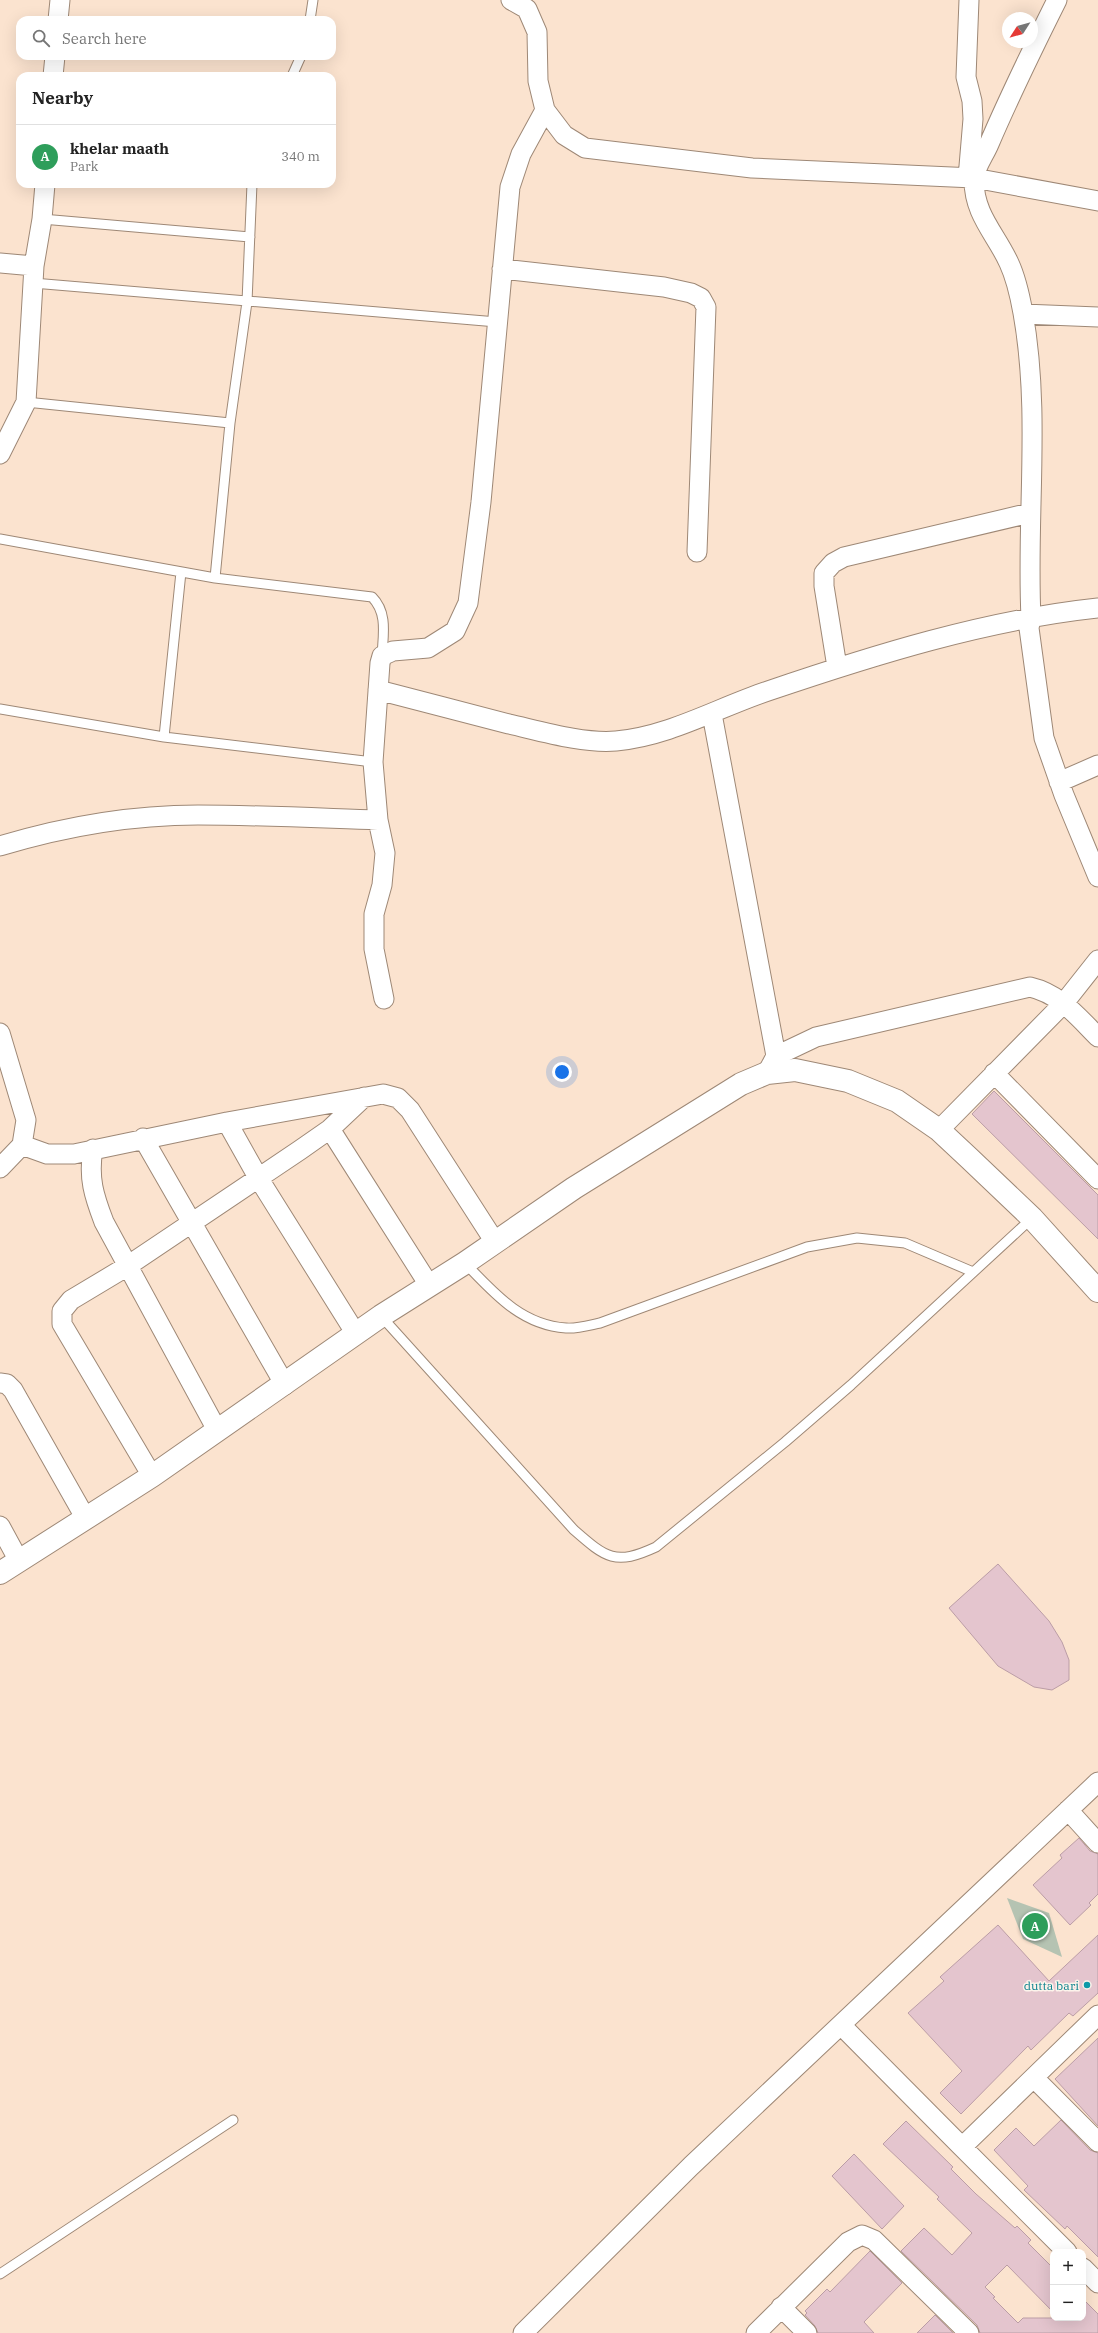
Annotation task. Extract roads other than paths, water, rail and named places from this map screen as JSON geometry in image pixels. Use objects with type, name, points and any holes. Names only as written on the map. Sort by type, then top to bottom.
[{"type":"street","points":[[58,16],[60,0]]},
{"type":"street","points":[[969,0],[966,77],[972,101],[973,119],[971,178],[977,204],[989,231],[1009,263],[1018,290],[1023,314],[1031,389],[1034,450],[1030,513],[1031,618],[1029,628],[1039,708],[1044,738],[1059,782],[1098,877]]},
{"type":"street","points":[[971,178],[1018,76],[1057,0]]},
{"type":"street","points":[[522,3],[536,32],[538,81],[545,110],[564,135],[585,148],[752,168],[971,178],[1098,200]]},
{"type":"street","points":[[53,72],[55,60]]},
{"type":"street","points":[[384,999],[374,949],[374,914],[382,885],[385,853],[378,820],[373,762],[380,663],[382,656],[392,651],[428,648],[456,631],[468,603],[481,502],[510,187],[522,154],[545,110]]},
{"type":"street","points":[[1,452],[26,402],[34,275],[45,188]]},
{"type":"street","points":[[0,263],[34,275]]},
{"type":"street","points":[[502,269],[664,287],[692,293],[701,298],[706,307],[697,552]]},
{"type":"street","points":[[1023,314],[1098,317]]},
{"type":"street","points":[[837,667],[824,586],[824,573],[833,563],[844,557],[1030,513]]},
{"type":"street","points":[[378,690],[559,736],[614,741],[657,733],[712,714],[764,692],[837,667],[915,645],[1031,618],[1098,608]]},
{"type":"street","points":[[712,714],[772,1064]]},
{"type":"street","points":[[1059,782],[1098,765]]},
{"type":"street","points":[[0,846],[34,836],[125,820],[197,815],[378,820]]},
{"type":"street","points":[[939,1130],[1064,1003],[1098,960]]},
{"type":"street","points":[[0,1573],[152,1476],[381,1316],[465,1263],[580,1184],[816,1037],[1030,987],[1047,991],[1064,1003],[1098,1037]]},
{"type":"street","points":[[0,1033],[26,1120],[22,1145],[0,1168]]},
{"type":"street","points":[[772,1064],[848,1081],[897,1101],[939,1130],[1032,1218],[1098,1291]]},
{"type":"street","points":[[994,1073],[1098,1179]]},
{"type":"street","points":[[22,1145],[47,1154],[74,1154],[144,1138],[383,1094],[398,1098],[410,1110],[495,1242]]},
{"type":"street","points":[[152,1476],[62,1324],[62,1311],[71,1300],[126,1267],[330,1129],[364,1097]]},
{"type":"street","points":[[227,1122],[259,1178],[356,1334]]},
{"type":"street","points":[[330,1129],[429,1285]]},
{"type":"street","points":[[144,1138],[285,1384]]},
{"type":"street","points":[[93,1149],[90,1168],[93,1195],[104,1222],[126,1267],[217,1430]]},
{"type":"street","points":[[0,1382],[7,1384],[13,1390],[86,1519]]},
{"type":"street","points":[[0,1526],[19,1561]]},
{"type":"street","points":[[523,2333],[691,2166],[1098,1782]]},
{"type":"street","points":[[1068,1810],[1098,1843]]},
{"type":"street","points":[[962,2147],[1098,2015]]},
{"type":"street","points":[[841,2025],[1064,2249]]},
{"type":"street","points":[[1034,2078],[1098,2142]]},
{"type":"street","points":[[756,2333],[848,2242],[862,2235],[874,2240],[969,2333]]},
{"type":"street","points":[[1086,2271],[1098,2283]]},
{"type":"street","points":[[781,2307],[807,2333]]},
{"type":"lane","points":[[311,16],[313,0]]},
{"type":"lane","points":[[294,72],[299,60]]},
{"type":"lane","points":[[215,578],[230,423],[246,302],[252,188]]},
{"type":"lane","points":[[42,219],[250,237]]},
{"type":"lane","points":[[34,275],[246,302],[497,322]]},
{"type":"lane","points":[[26,402],[230,423]]},
{"type":"lane","points":[[0,539],[215,578],[372,597],[380,605],[383,618],[382,656]]},
{"type":"lane","points":[[164,737],[181,572]]},
{"type":"lane","points":[[0,709],[164,737],[373,762]]},
{"type":"lane","points":[[381,1316],[574,1530],[597,1550],[615,1558],[636,1556],[656,1548],[791,1437],[1032,1218]]},
{"type":"lane","points":[[465,1263],[503,1302],[533,1320],[567,1328],[600,1323],[807,1248],[857,1238],[905,1243],[973,1272]]},
{"type":"lane","points":[[0,2274],[234,2120]]},
{"type":"place","name":"khelar maath","points":[[1035,1926]]},
{"type":"place","name":"dutta bari","points":[[1087,1985]]}]
